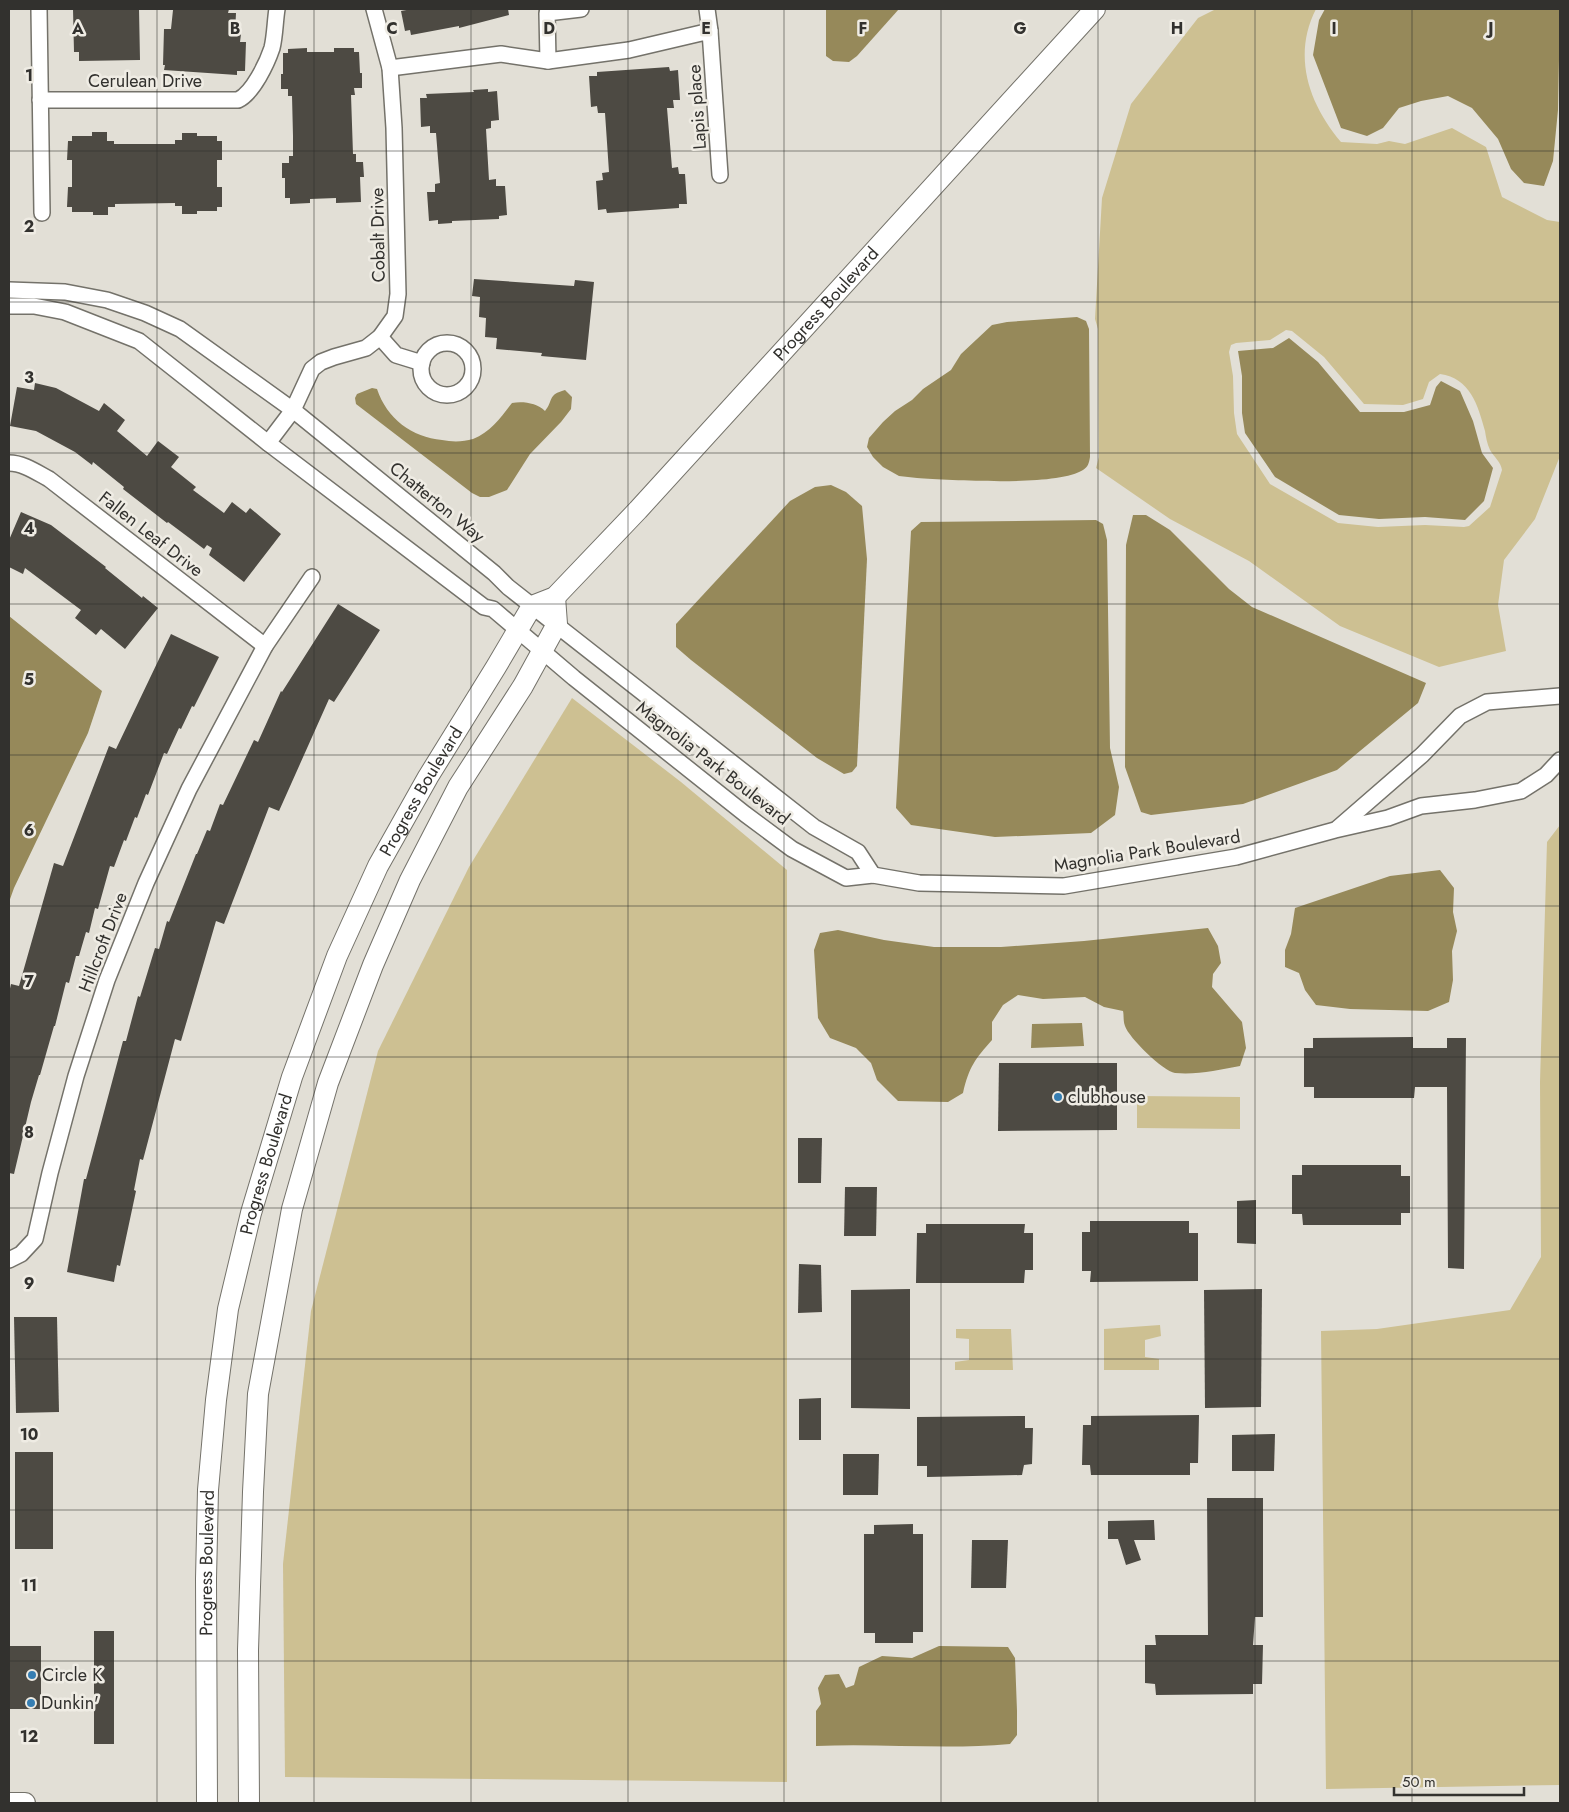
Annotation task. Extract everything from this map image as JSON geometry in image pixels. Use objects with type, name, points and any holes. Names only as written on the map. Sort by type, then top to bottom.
[{"type":"main road","name":"Progress Boulevard","points":[[207,1803],[206,1579],[208,1490],[216,1400],[228,1309],[251,1214],[292,1077],[337,956],[370,884],[428,776],[532,606],[555,597],[638,510],[1095,9]]},
{"type":"main road","points":[[555,597],[557,624]]},
{"type":"main road","name":"Progress Boulevard","points":[[249,1803],[248,1650],[258,1394],[292,1209],[328,1083],[373,965],[410,880],[458,787],[523,686],[557,624]]},
{"type":"main road","points":[[9,1803],[25,1803]]},
{"type":"street","points":[[39,9],[42,212]]},
{"type":"street","name":"Cerulean Drive","points":[[40,100],[238,100],[245,97],[250,91],[268,60],[272,46],[277,9]]},
{"type":"street","name":"Cobalt Drive","points":[[293,410],[312,369],[334,356],[366,348],[380,337],[395,316],[398,294],[394,128],[390,68],[374,9]]},
{"type":"street","points":[[548,61],[548,13],[581,9]]},
{"type":"street","name":"Lapis place","points":[[707,9],[720,175]]},
{"type":"street","points":[[390,68],[501,54],[548,61],[629,50],[710,31]]},
{"type":"street","name":"Chatterton Way","points":[[9,290],[65,292],[107,300],[145,313],[180,329],[293,410],[532,606],[557,624]]},
{"type":"street","points":[[9,306],[34,306],[65,312],[139,341],[268,443],[293,410]]},
{"type":"street","points":[[380,337],[396,355],[422,363]]},
{"type":"street","name":"Magnolia Park Boulevard","points":[[268,443],[484,607],[493,609],[542,652],[745,814],[792,848],[846,878],[873,874],[919,883],[1064,886],[1236,857],[1335,830],[1388,818],[1420,806],[1475,800],[1521,791],[1546,775],[1560,760]]},
{"type":"street","name":"Fallen Leaf Drive","points":[[9,463],[30,468],[49,479],[265,646]]},
{"type":"street","name":"Hillcroft Drive","points":[[9,1260],[21,1254],[34,1239],[76,1076],[107,980],[146,883],[189,789],[265,646],[312,578]]},
{"type":"street","name":"Magnolia Park Boulevard","points":[[557,624],[814,827],[858,852],[873,874]]},
{"type":"street","name":"Magnolia Park Boulevard","points":[[1335,830],[1422,755],[1460,716],[1487,702],[1560,696]]},
{"type":"shaded area","points":[[826,9],[899,9],[857,56],[849,62],[833,61],[826,56]]},
{"type":"shaded area","points":[[1216,9],[1316,9],[1305,44],[1305,62],[1308,79],[1320,112],[1341,142],[1377,144],[1389,141],[1405,144],[1452,128],[1486,147],[1502,197],[1547,220],[1560,222],[1560,456],[1535,519],[1504,560],[1498,605],[1506,651],[1439,667],[1340,626],[1249,561],[1170,519],[1096,468],[1099,457],[1098,329],[1095,319],[1102,198],[1131,104],[1198,18]],"holes":[[[1286,330],[1292,331],[1324,357],[1364,404],[1403,405],[1423,399],[1429,382],[1440,374],[1459,381],[1466,387],[1476,403],[1489,448],[1502,470],[1490,507],[1469,526],[1464,527],[1425,525],[1378,527],[1338,523],[1270,484],[1237,434],[1234,413],[1233,376],[1229,352],[1231,345],[1236,343],[1270,340]]]},
{"type":"shaded area","points":[[1325,9],[1560,9],[1558,110],[1553,161],[1544,186],[1524,183],[1511,169],[1498,139],[1472,108],[1448,96],[1421,101],[1399,108],[1383,128],[1367,136],[1341,128],[1313,55],[1319,20]]},
{"type":"shaded area","points":[[1077,317],[1086,321],[1089,329],[1090,457],[1086,468],[1070,475],[1028,481],[917,478],[899,476],[883,467],[873,457],[867,447],[869,438],[883,422],[923,389],[951,370],[961,354],[992,325],[1007,322]]},
{"type":"shaded area","points":[[1289,338],[1318,362],[1360,412],[1404,412],[1430,405],[1436,387],[1441,381],[1460,391],[1473,421],[1482,453],[1493,468],[1484,501],[1465,520],[1425,517],[1379,519],[1339,515],[1275,477],[1245,433],[1242,413],[1242,376],[1238,351],[1273,348]]},
{"type":"shaded area","points":[[372,388],[377,389],[387,409],[402,425],[421,435],[446,441],[465,441],[479,436],[495,424],[512,403],[530,403],[545,411],[553,396],[559,392],[565,390],[572,397],[571,409],[530,454],[507,490],[489,497],[480,497],[472,493],[356,404],[355,398],[357,394]]},
{"type":"shaded area","points":[[831,485],[846,492],[862,506],[867,559],[857,766],[852,772],[844,774],[817,758],[676,647],[676,624],[790,501],[815,487]]},
{"type":"shaded area","points":[[1133,515],[1146,515],[1170,530],[1229,589],[1252,607],[1426,683],[1418,703],[1337,770],[1243,804],[1151,815],[1141,812],[1125,767],[1126,545]]},
{"type":"shaded area","points":[[1096,520],[1103,524],[1107,540],[1110,748],[1119,787],[1115,815],[1091,833],[995,837],[911,825],[896,808],[911,531],[921,522]]},
{"type":"shaded area","points":[[9,616],[102,691],[88,733],[9,902]]},
{"type":"shaded area","points":[[572,698],[681,782],[787,870],[787,1782],[285,1777],[283,1564],[311,1311],[378,1051],[469,867]]},
{"type":"shaded area","points":[[1560,825],[1560,1785],[1326,1789],[1321,1331],[1377,1329],[1510,1310],[1541,1257],[1540,1082],[1547,842]]},
{"type":"shaded area","points":[[1440,870],[1454,888],[1453,912],[1457,931],[1452,951],[1453,980],[1449,1002],[1428,1011],[1350,1009],[1316,1005],[1305,990],[1299,973],[1285,967],[1285,950],[1291,934],[1295,908],[1390,876]]},
{"type":"shaded area","points":[[1208,928],[1218,946],[1221,963],[1213,974],[1212,987],[1242,1022],[1246,1048],[1240,1066],[1200,1073],[1175,1073],[1155,1060],[1139,1046],[1125,1026],[1123,1011],[1104,1007],[1085,997],[1043,999],[1018,995],[1003,1005],[992,1022],[992,1040],[973,1064],[963,1093],[948,1102],[898,1101],[877,1080],[871,1063],[856,1048],[830,1038],[818,1018],[814,950],[820,933],[838,930],[884,940],[934,947],[1001,947],[1084,941]]},
{"type":"shaded area","points":[[1082,1023],[1084,1046],[1031,1048],[1032,1024]]},
{"type":"shaded area","points":[[1137,1096],[1240,1097],[1240,1129],[1137,1128]]},
{"type":"shaded area","points":[[1160,1325],[1161,1336],[1145,1340],[1145,1357],[1159,1359],[1159,1370],[1104,1370],[1104,1329]]},
{"type":"shaded area","points":[[956,1329],[1011,1329],[1013,1370],[955,1370],[955,1362],[969,1360],[969,1339],[956,1338]]},
{"type":"shaded area","points":[[939,1646],[1008,1647],[1015,1658],[1017,1711],[1017,1735],[1010,1744],[986,1746],[816,1746],[816,1711],[821,1704],[818,1688],[825,1675],[839,1674],[846,1688],[854,1685],[859,1667],[882,1656],[912,1658]]},
{"type":"building","points":[[73,9],[139,9],[140,60],[79,61],[79,52],[74,52]]},
{"type":"building","points":[[229,9],[228,13],[236,13],[235,33],[241,34],[240,42],[246,42],[245,71],[237,71],[237,75],[164,70],[164,29],[171,29],[173,10]]},
{"type":"building","points":[[412,9],[508,9],[509,15],[459,28],[459,26],[411,35],[410,30],[405,31],[401,11]]},
{"type":"building","points":[[307,48],[307,52],[334,52],[334,48],[354,48],[354,52],[359,52],[362,88],[354,88],[355,95],[351,95],[353,154],[356,154],[356,162],[363,162],[364,177],[360,177],[361,202],[336,203],[336,198],[310,199],[310,203],[290,204],[290,198],[285,198],[285,178],[282,178],[282,163],[289,163],[289,156],[293,156],[293,136],[292,96],[288,96],[288,89],[281,89],[283,53],[288,53],[288,49]]},
{"type":"building","points":[[669,67],[670,71],[678,70],[680,100],[673,100],[674,108],[667,108],[672,168],[678,167],[679,174],[685,174],[687,204],[679,204],[679,208],[607,213],[606,209],[598,210],[596,181],[603,180],[602,173],[609,172],[605,113],[598,113],[597,106],[591,107],[589,76],[597,76],[597,72]]},
{"type":"building","points":[[488,89],[488,92],[497,91],[499,120],[491,121],[491,128],[486,129],[489,180],[496,179],[496,186],[505,186],[507,215],[499,216],[499,219],[452,221],[452,223],[438,224],[438,220],[429,221],[427,192],[435,192],[435,184],[440,183],[436,133],[430,133],[430,126],[421,127],[420,98],[427,98],[426,94],[474,92],[473,90]]},
{"type":"building","points":[[92,132],[107,132],[107,141],[114,141],[114,144],[175,144],[175,140],[182,140],[182,133],[197,133],[197,136],[217,136],[217,141],[222,141],[222,160],[217,160],[217,187],[222,187],[222,207],[217,207],[217,211],[197,211],[197,214],[182,214],[182,206],[175,206],[175,203],[115,204],[115,207],[108,207],[108,215],[93,215],[93,212],[72,212],[72,207],[67,207],[68,187],[72,187],[72,160],[67,160],[68,141],[72,141],[72,136],[92,136]]},
{"type":"building","points":[[474,279],[574,286],[575,280],[594,282],[586,360],[541,356],[542,353],[496,349],[497,338],[485,337],[486,318],[479,317],[480,297],[472,296]]},
{"type":"building","points":[[35,383],[56,388],[99,411],[104,403],[125,420],[117,431],[147,456],[158,441],[179,457],[171,467],[196,487],[193,490],[224,513],[232,502],[246,513],[250,508],[281,534],[244,582],[209,555],[212,548],[207,545],[204,549],[167,523],[123,489],[124,487],[93,462],[92,465],[75,452],[36,431],[10,426],[17,387],[34,390]]},
{"type":"building","points":[[21,512],[51,525],[106,567],[142,598],[143,596],[158,608],[125,649],[101,629],[96,635],[75,618],[81,610],[25,568],[23,574],[9,567],[9,540]]},
{"type":"building","points":[[338,604],[380,630],[334,702],[329,699],[279,811],[269,807],[224,924],[216,921],[181,1041],[175,1039],[143,1160],[140,1159],[134,1190],[136,1191],[120,1266],[117,1265],[114,1282],[67,1272],[84,1179],[86,1179],[123,1041],[126,1041],[138,996],[140,997],[155,948],[159,949],[167,921],[169,922],[196,854],[207,830],[210,831],[220,804],[223,805],[254,740],[258,742],[281,691]]},
{"type":"building","points":[[171,634],[219,657],[194,707],[192,706],[181,729],[179,728],[167,754],[164,753],[148,795],[146,794],[126,841],[124,840],[114,867],[110,866],[98,909],[95,908],[89,933],[86,932],[79,956],[76,956],[69,983],[66,982],[55,1026],[31,1102],[14,1174],[9,1173],[9,993],[11,984],[19,986],[54,863],[63,866],[109,746],[116,749]]},
{"type":"building","points":[[1413,1037],[1413,1048],[1447,1048],[1447,1038],[1466,1038],[1464,1269],[1448,1268],[1447,1087],[1415,1087],[1414,1098],[1314,1098],[1314,1087],[1304,1087],[1304,1048],[1313,1048],[1313,1038]]},
{"type":"building","name":"clubhouse","points":[[999,1063],[1117,1063],[1117,1130],[998,1131]]},
{"type":"building","points":[[798,1138],[822,1138],[821,1183],[798,1183]]},
{"type":"building","points":[[1302,1165],[1401,1165],[1401,1176],[1410,1176],[1410,1213],[1401,1213],[1401,1225],[1303,1225],[1302,1214],[1292,1214],[1292,1175],[1302,1175]]},
{"type":"building","points":[[845,1187],[877,1187],[876,1236],[844,1236]]},
{"type":"building","points":[[1256,1200],[1256,1244],[1237,1243],[1237,1201]]},
{"type":"building","points":[[1090,1221],[1189,1221],[1189,1233],[1198,1233],[1198,1281],[1090,1282],[1091,1271],[1082,1271],[1082,1232],[1090,1232]]},
{"type":"building","points":[[926,1224],[1025,1224],[1024,1233],[1033,1233],[1033,1270],[1025,1270],[1024,1283],[916,1283],[917,1233],[926,1233]]},
{"type":"building","points":[[799,1264],[821,1265],[822,1312],[798,1313]]},
{"type":"building","points":[[910,1289],[910,1409],[851,1408],[851,1290]]},
{"type":"building","points":[[1262,1289],[1261,1407],[1205,1408],[1204,1290]]},
{"type":"building","points":[[14,1317],[57,1317],[59,1412],[16,1413]]},
{"type":"building","points":[[821,1398],[821,1440],[799,1440],[799,1399]]},
{"type":"building","points":[[1199,1415],[1198,1463],[1190,1463],[1190,1475],[1091,1475],[1090,1465],[1082,1465],[1083,1425],[1091,1425],[1091,1416]]},
{"type":"building","points":[[1025,1416],[1025,1428],[1033,1428],[1032,1464],[1024,1465],[1022,1475],[927,1477],[927,1466],[917,1466],[917,1417]]},
{"type":"building","points":[[1275,1434],[1274,1471],[1232,1471],[1232,1435]]},
{"type":"building","points":[[15,1452],[53,1452],[53,1549],[15,1549]]},
{"type":"building","points":[[843,1454],[879,1454],[878,1495],[843,1495]]},
{"type":"building","points":[[1207,1498],[1263,1498],[1263,1617],[1255,1617],[1253,1645],[1263,1645],[1262,1684],[1253,1684],[1253,1694],[1156,1695],[1155,1684],[1145,1683],[1145,1645],[1156,1645],[1155,1635],[1208,1635]]},
{"type":"building","points":[[1154,1520],[1155,1540],[1134,1540],[1141,1560],[1126,1565],[1118,1539],[1108,1539],[1108,1521]]},
{"type":"building","points":[[913,1524],[913,1534],[923,1534],[923,1632],[913,1632],[913,1643],[875,1643],[875,1633],[864,1633],[864,1534],[874,1534],[874,1525]]},
{"type":"building","points":[[972,1540],[1008,1540],[1006,1588],[971,1588]]},
{"type":"building","points":[[94,1631],[114,1631],[114,1744],[94,1744]]},
{"type":"building","points":[[9,1646],[41,1646],[41,1709],[9,1709]]},
{"type":"place","name":"clubhouse","points":[[1058,1097]]},
{"type":"place","name":"Circle K","points":[[32,1675]]},
{"type":"place","name":"Dunkin'","points":[[31,1703]]}]
